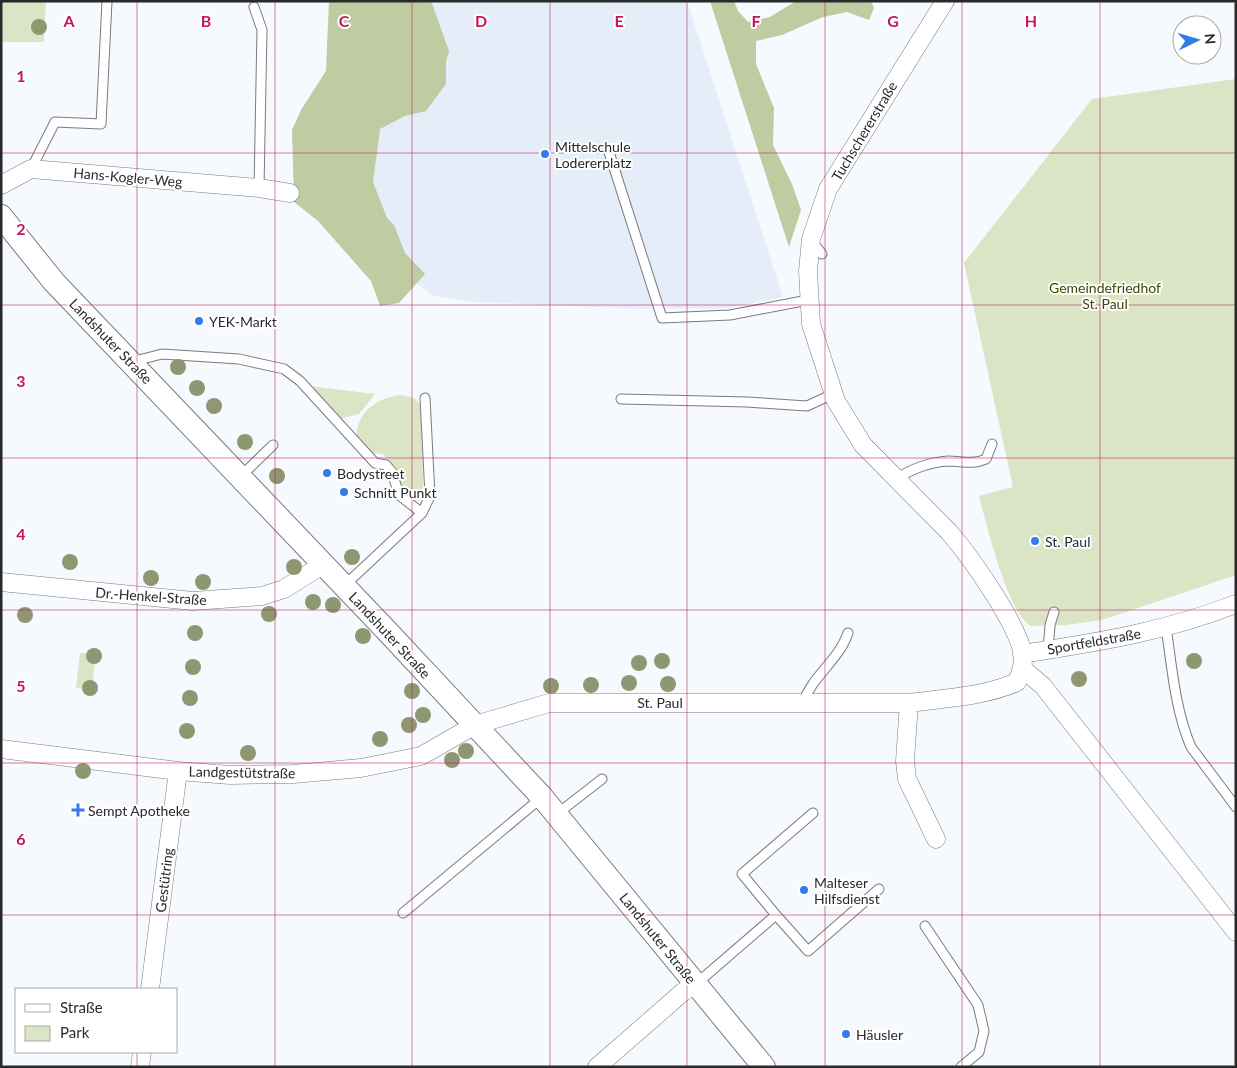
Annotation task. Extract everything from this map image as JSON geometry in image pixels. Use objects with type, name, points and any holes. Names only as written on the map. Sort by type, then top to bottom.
[{"type":"street","name":"Tuchschererstraße","points":[[808,300],[811,239],[828,189],[945,1]]},
{"type":"street","points":[[1,186],[31,169]]},
{"type":"street","name":"Hans-Kogler-Weg","points":[[31,169],[258,188],[290,193]]},
{"type":"street","name":"Landshuter Straße","points":[[1,216],[54,282],[324,564],[542,798],[764,1067]]},
{"type":"street","points":[[808,300],[811,324],[833,394],[864,445],[962,547],[996,597],[1011,625],[1023,662],[1236,932]]},
{"type":"street","name":"Dr.-Henkel-Straße","points":[[1,582],[193,602],[262,596],[284,589],[324,564]]},
{"type":"street","name":"Sportfeldstraße","points":[[1023,662],[1048,650],[1102,642],[1191,622],[1236,604]]},
{"type":"street","name":"St. Paul","points":[[475,725],[549,703],[909,703],[1002,688],[1017,682],[1023,662]]},
{"type":"street","points":[[909,703],[905,753],[907,779],[936,839]]},
{"type":"street","name":"Landgestütstraße","points":[[1,748],[178,771],[230,775],[286,774],[361,768],[421,756],[475,725]]},
{"type":"street","name":"Gestütring","points":[[150,988],[178,771]]},
{"type":"street","points":[[597,1067],[683,992],[696,984]]},
{"type":"street","points":[[140,1067],[142,1053]]},
{"type":"lane","points":[[31,169],[56,122],[101,124],[107,1]]},
{"type":"lane","points":[[254,7],[262,30],[258,188]]},
{"type":"lane","points":[[608,149],[662,318],[730,314],[808,300]]},
{"type":"lane","points":[[811,239],[822,254]]},
{"type":"lane","points":[[130,362],[162,354],[239,359],[284,369],[300,381],[375,463],[386,465],[392,472],[399,495],[422,513]]},
{"type":"lane","points":[[622,399],[747,402],[807,406],[833,394]]},
{"type":"lane","points":[[344,586],[422,513],[430,496],[425,398]]},
{"type":"lane","points":[[897,479],[907,472],[946,461],[976,464],[986,459],[992,444]]},
{"type":"lane","points":[[240,477],[273,445]]},
{"type":"lane","points":[[1048,650],[1050,625],[1054,612]]},
{"type":"lane","points":[[1166,627],[1181,720],[1186,737],[1191,747],[1236,807]]},
{"type":"lane","points":[[803,703],[807,691],[844,645],[848,633]]},
{"type":"lane","points":[[557,815],[602,778]]},
{"type":"lane","points":[[403,913],[542,798]]},
{"type":"lane","points":[[812,812],[742,874],[776,915],[808,951],[879,889]]},
{"type":"lane","points":[[696,984],[776,915]]},
{"type":"lane","points":[[925,926],[978,1005],[984,1031],[979,1052],[961,1067]]},
{"type":"shaded area","name":"Mittelschule Lodererplatz","points":[[365,1],[687,1],[783,297],[727,308],[642,309],[476,302],[434,296],[390,265],[359,186]]},
{"type":"green space","points":[[1,1],[46,1],[44,42],[1,42]]},
{"type":"green space","points":[[329,1],[431,1],[449,51],[446,61],[446,84],[426,111],[405,116],[380,129],[373,182],[387,218],[394,225],[405,253],[425,274],[399,303],[380,306],[371,281],[318,221],[294,202],[292,130],[301,110],[326,71]]},
{"type":"green space","points":[[710,1],[734,1],[738,11],[748,22],[770,17],[796,1],[871,1],[874,8],[869,20],[847,12],[823,17],[782,35],[756,41],[756,64],[774,108],[773,145],[792,184],[801,210],[789,247]]},
{"type":"green space","name":"Gemeindefriedhof St. Paul","points":[[1236,79],[1236,575],[1102,620],[1066,625],[1031,626],[1022,618],[1006,587],[992,546],[979,496],[1013,487],[964,263],[1092,99]]},
{"type":"green space","points":[[309,386],[375,394],[359,414],[340,419]]},
{"type":"green space","points":[[401,395],[414,398],[421,406],[423,494],[418,501],[413,500],[405,493],[396,470],[383,454],[372,453],[357,436],[360,420],[370,407],[385,399]]},
{"type":"green space","points":[[80,653],[96,654],[92,690],[76,688]]},
{"type":"place","name":"Mittelschule Lodererplatz","points":[[545,154]]},
{"type":"place","name":"YEK-Markt","points":[[199,321]]},
{"type":"place","name":"Bodystreet","points":[[327,473]]},
{"type":"place","name":"Schnitt Punkt","points":[[344,492]]},
{"type":"place","name":"St. Paul","points":[[1035,541]]},
{"type":"place","name":"Sempt Apotheke","points":[[78,810]]},
{"type":"place","name":"Malteser Hilfsdienst","points":[[804,890]]},
{"type":"place","name":"Häusler","points":[[846,1034]]}]
